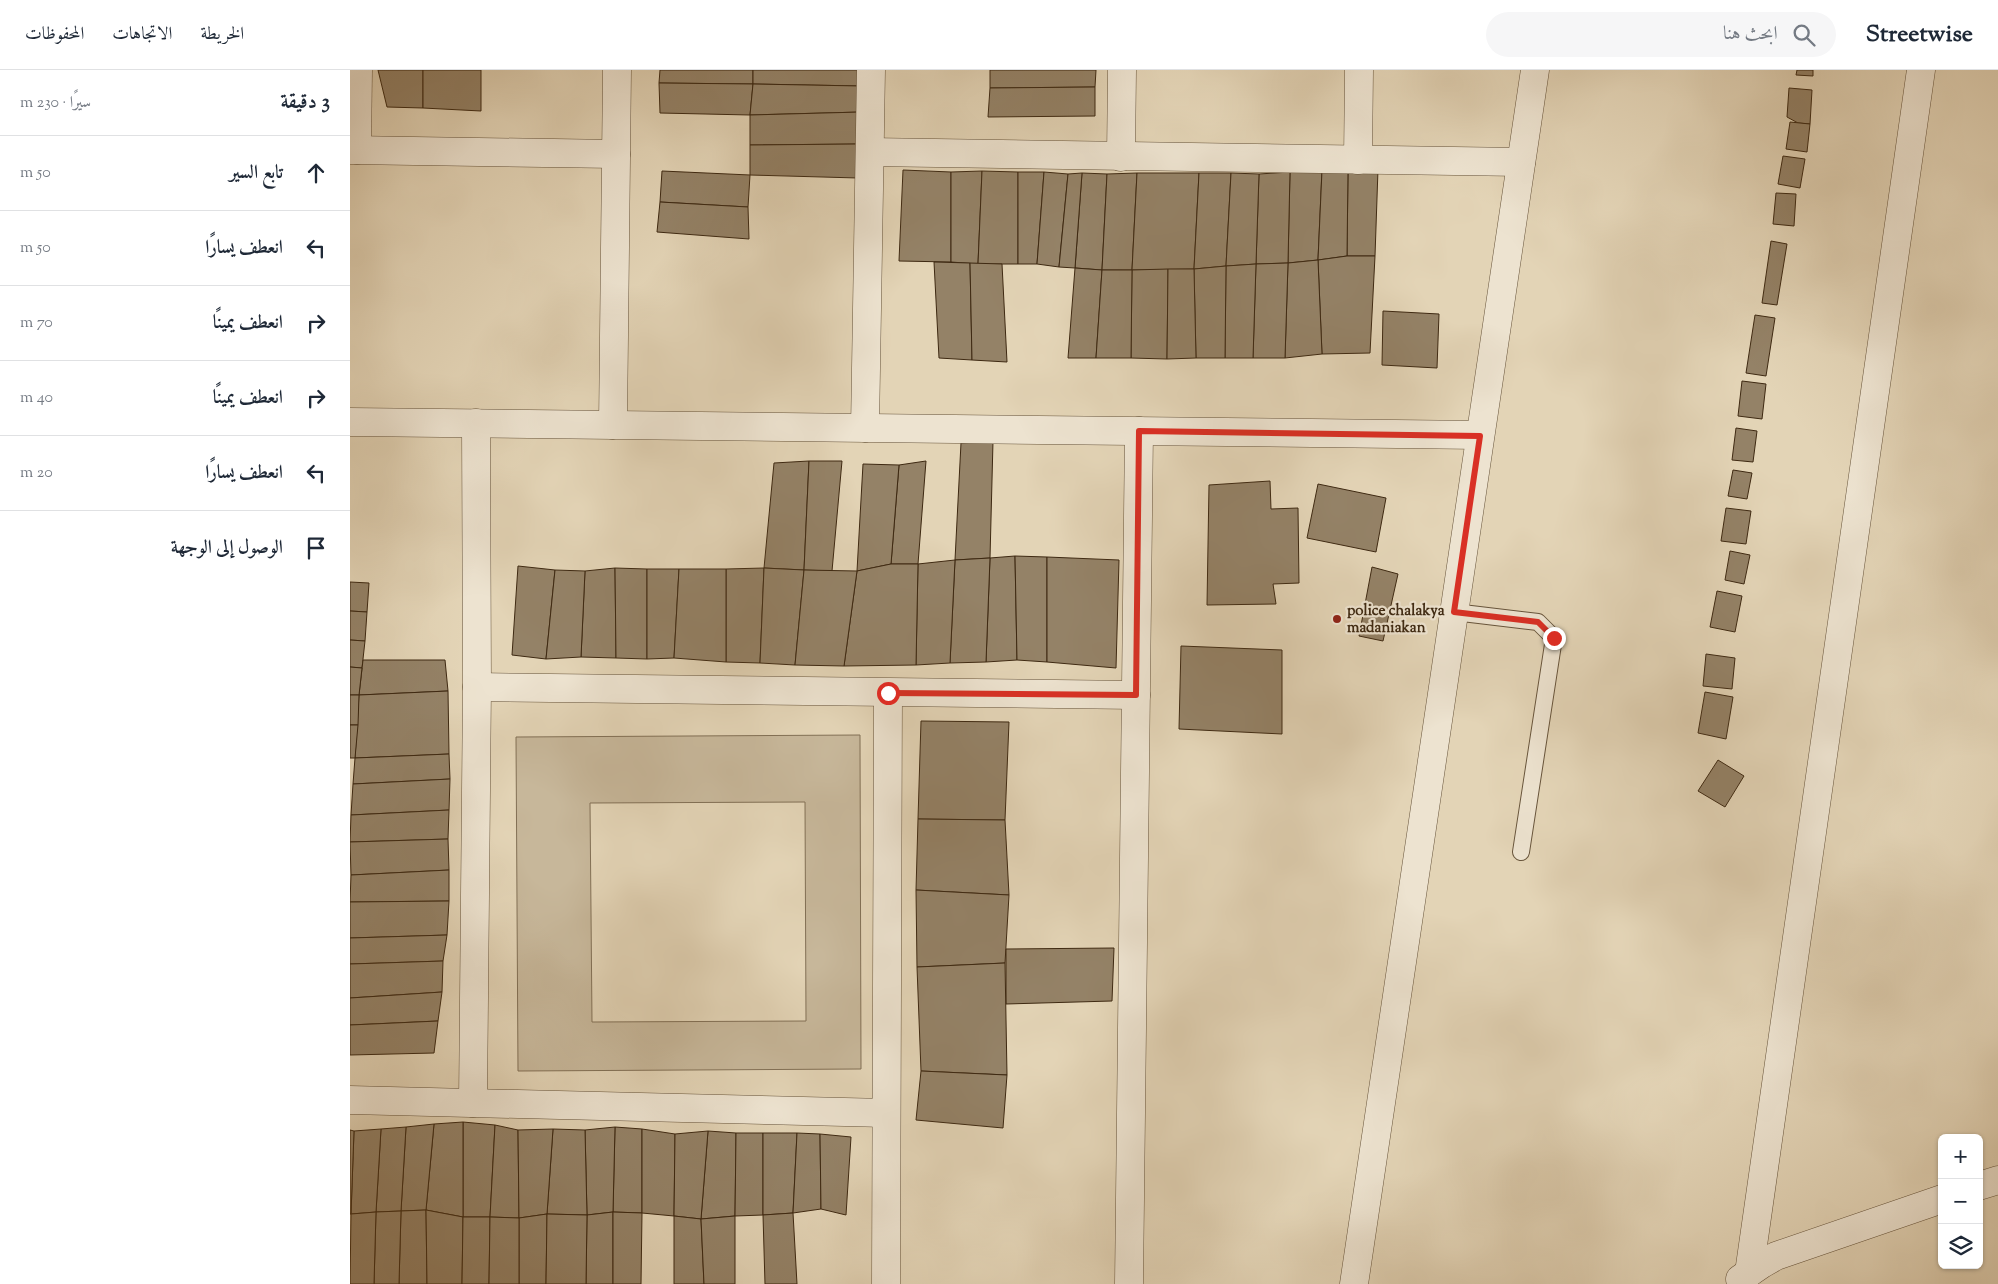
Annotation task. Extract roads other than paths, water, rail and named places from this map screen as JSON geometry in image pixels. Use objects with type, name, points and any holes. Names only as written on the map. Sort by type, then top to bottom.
[{"type":"street","points":[[358,70],[353,150],[616,154]]},
{"type":"street","points":[[613,425],[617,70]]},
{"type":"street","points":[[866,428],[871,70]]},
{"type":"street","points":[[1121,157],[1122,70]]},
{"type":"street","points":[[1358,160],[1359,70]]},
{"type":"street","points":[[1354,1284],[1535,70]]},
{"type":"street","points":[[1741,1278],[1921,70]]},
{"type":"street","points":[[870,152],[1521,162]]},
{"type":"street","points":[[350,422],[1480,436]]},
{"type":"street","points":[[473,1103],[477,687],[476,423]]},
{"type":"street","points":[[1129,1284],[1139,431]]},
{"type":"street","points":[[477,687],[1136,695]]},
{"type":"street","points":[[886,1284],[888,693]]},
{"type":"street","points":[[350,1100],[886,1113]]},
{"type":"street","points":[[1983,1185],[1998,1180]]},
{"type":"street","points":[[1741,1278],[1776,1256],[1938,1200]]},
{"type":"lane","points":[[1454,612],[1538,622],[1554,638],[1521,852]]},
{"type":"place","name":"police chalakya madaniakan","points":[[1337,619]]}]
